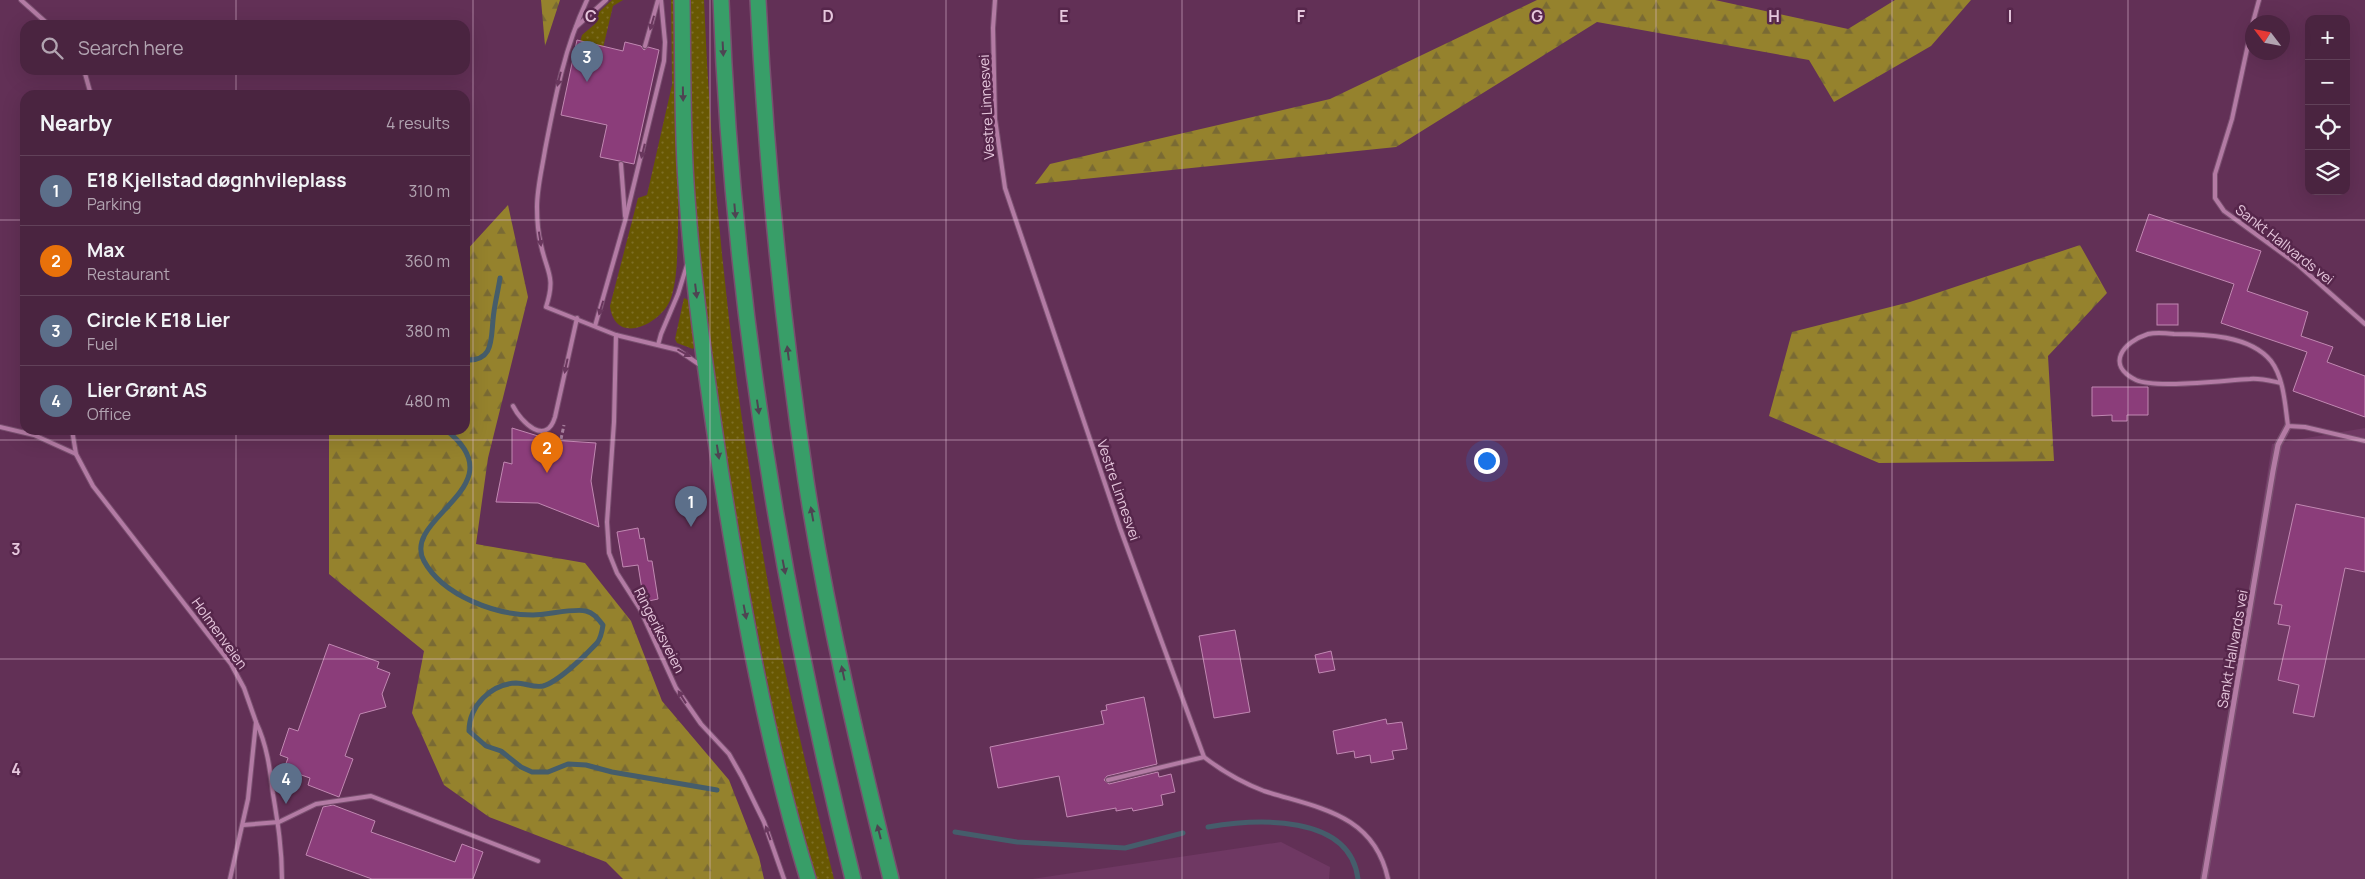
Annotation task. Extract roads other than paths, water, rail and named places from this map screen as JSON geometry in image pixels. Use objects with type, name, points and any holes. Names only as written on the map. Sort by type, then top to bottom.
[{"type":"highway","points":[[682,0],[686,181],[691,252],[705,370],[728,520],[762,697],[789,816],[808,879]]},
{"type":"highway","points":[[721,0],[736,220],[754,377],[770,486],[801,654],[853,879]]},
{"type":"highway","points":[[758,0],[774,228],[792,384],[807,482],[848,699],[891,879]]},
{"type":"street","name":"Sankt Hallvards vei","points":[[2204,879],[2273,471],[2278,445],[2288,426]]},
{"type":"lane","points":[[21,0],[43,20]]},
{"type":"lane","points":[[587,0],[575,28],[557,82],[538,186],[538,226],[541,246],[551,276],[551,290],[546,307],[616,335],[687,354],[705,370]]},
{"type":"lane","points":[[575,28],[606,0]]},
{"type":"lane","points":[[645,46],[660,0]]},
{"type":"lane","points":[[595,326],[625,221],[664,61],[665,42],[660,0]]},
{"type":"lane","name":"Vestre Linnesvei","points":[[996,0],[993,28],[995,119],[998,153],[1005,188],[1120,528],[1204,757]]},
{"type":"lane","name":"Sankt Hallvards vei","points":[[2255,15],[2259,0]]},
{"type":"lane","name":"Sankt Hallvards vei","points":[[2245,60],[2232,119],[2215,174],[2215,198],[2224,211],[2297,264],[2365,324]]},
{"type":"lane","points":[[85,75],[90,90]]},
{"type":"lane","points":[[622,164],[625,221]]},
{"type":"lane","points":[[658,345],[660,334],[678,294],[691,252]]},
{"type":"lane","points":[[513,406],[524,423],[532,429],[542,430],[552,425],[577,318]]},
{"type":"lane","points":[[2281,383],[2253,378],[2161,383],[2138,380],[2125,372],[2119,362],[2120,356],[2128,344],[2150,333],[2225,336],[2250,346],[2269,358],[2277,370],[2281,383],[2288,426],[2305,427],[2365,441]]},
{"type":"lane","name":"Ringeriksveien","points":[[616,335],[614,422],[607,522],[607,541],[611,561],[640,609],[676,688],[701,724],[729,754],[742,777],[764,822],[784,879]]},
{"type":"lane","points":[[0,427],[20,433]]},
{"type":"lane","points":[[29,435],[50,441],[76,454]]},
{"type":"lane","name":"Holmenveien","points":[[73,435],[76,454],[93,486],[231,664],[244,688],[256,722],[254,752],[243,825],[230,879]]},
{"type":"lane","points":[[256,722],[264,737],[268,754],[279,822],[282,879]]},
{"type":"lane","points":[[1108,780],[1204,757],[1233,777],[1263,790],[1317,805],[1340,815],[1358,828],[1370,842],[1382,862],[1388,879]]},
{"type":"lane","points":[[243,825],[279,822],[316,804],[371,796],[538,861]]},
{"type":"waterway","points":[[470,360],[481,358],[489,349],[500,278]]},
{"type":"waterway","points":[[451,435],[465,450],[470,468],[465,485],[428,530],[421,545],[424,561],[433,573],[457,593],[487,607],[518,614],[533,615],[581,610],[594,615],[603,625],[597,643],[572,668],[556,679],[543,686],[519,683],[507,684],[490,692],[477,705],[470,722],[469,731],[486,746],[501,751],[521,767],[532,772],[548,772],[568,764],[586,765],[612,772],[717,790]]},
{"type":"waterway","points":[[1208,827],[1250,822],[1298,825],[1319,831],[1338,842],[1351,857],[1358,879]]},
{"type":"waterway","points":[[955,832],[1017,842],[1125,848],[1183,833]]},
{"type":"place","name":"Circle K E18 Lier","points":[[587,82]]},
{"type":"place","name":"Max","points":[[547,473]]},
{"type":"place","name":"E18 Kjellstad døgnhvileplass","points":[[691,527]]},
{"type":"place","name":"Lier Grønt AS","points":[[286,804]]}]
